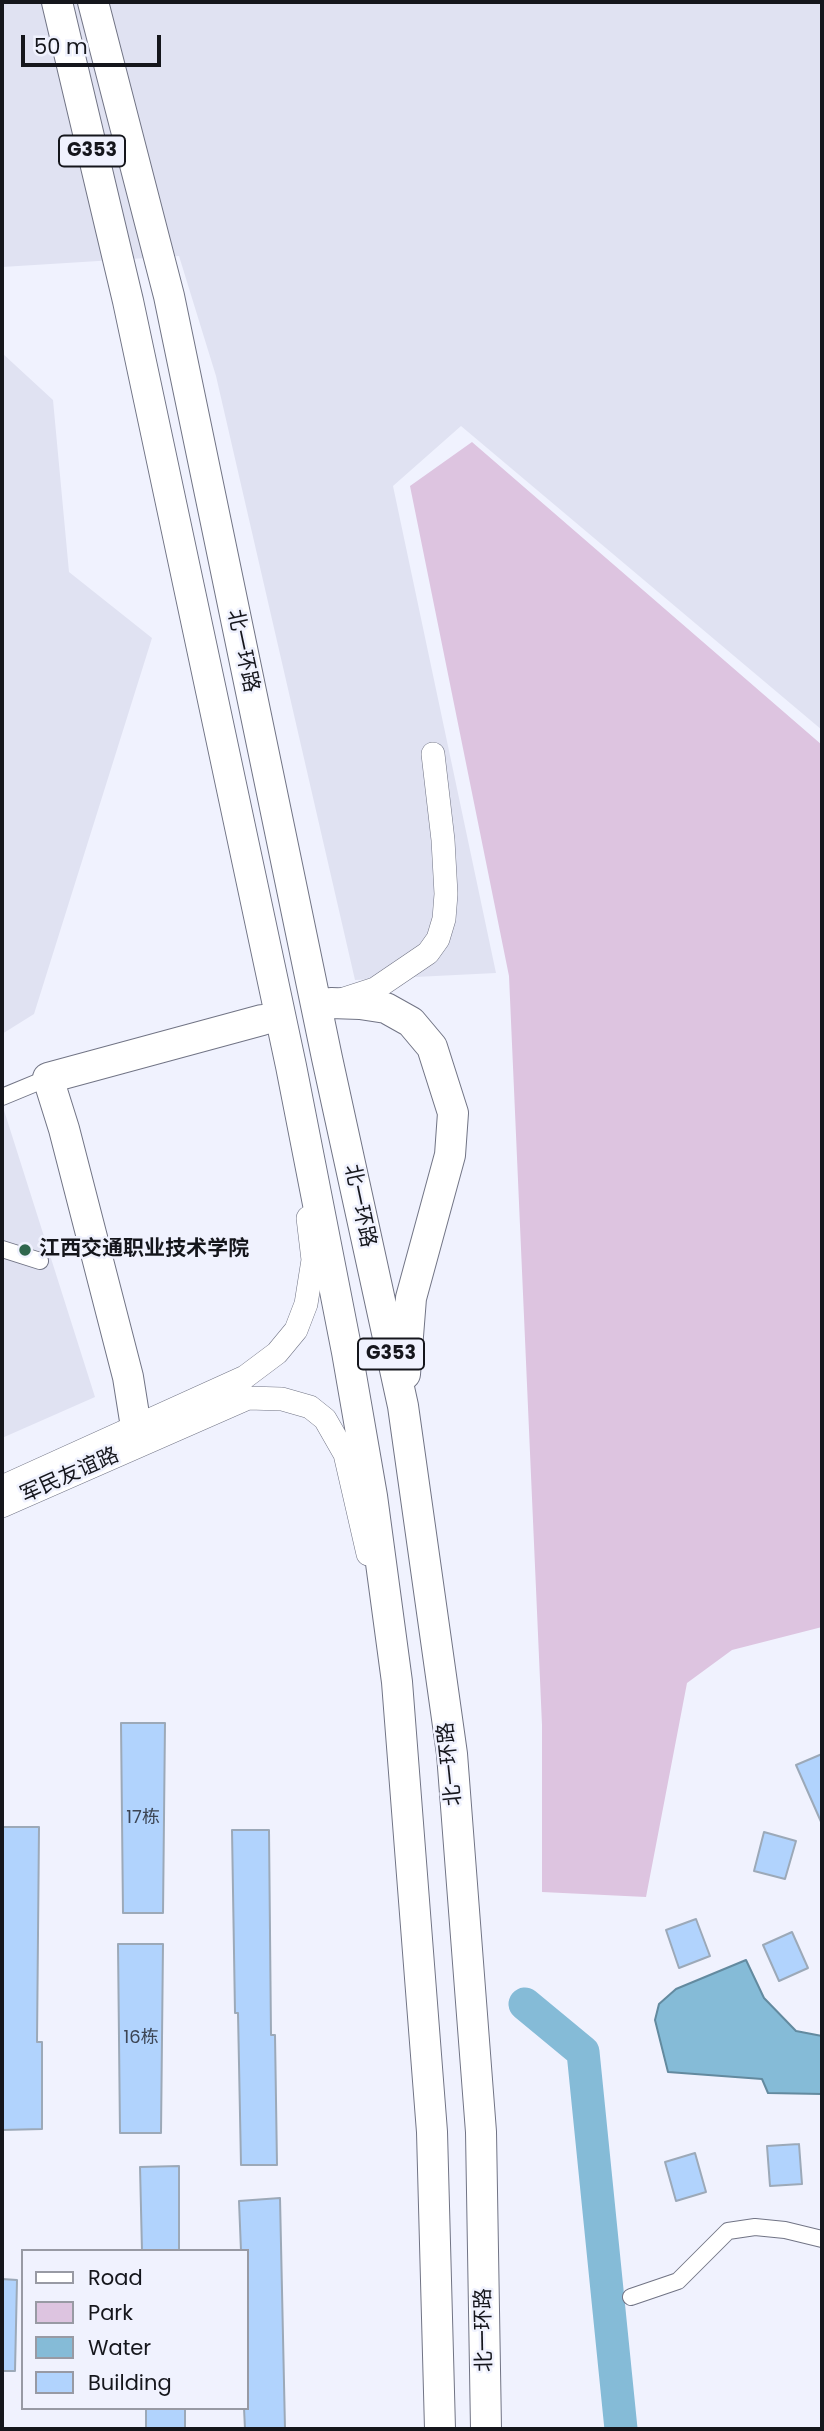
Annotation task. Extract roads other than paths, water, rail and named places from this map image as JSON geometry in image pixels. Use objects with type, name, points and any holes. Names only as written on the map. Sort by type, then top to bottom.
[{"type":"highway","name":"北一环路","points":[[57,2],[128,301],[290,1066],[347,1352],[372,1496],[397,1682],[432,2132],[440,2429]]},
{"type":"highway","name":"北一环路","points":[[93,2],[169,296],[321,1031],[403,1406],[452,1754],[481,2132],[486,2429]]},
{"type":"highway","points":[[331,1003],[386,1008],[411,1022],[432,1046],[453,1113],[450,1155],[411,1298],[403,1406]]},
{"type":"highway","points":[[137,1437],[128,1377],[48,1077],[262,1020]]},
{"type":"street","points":[[331,1003],[375,989],[428,953],[438,939],[444,919],[446,894],[433,754]]},
{"type":"street","points":[[137,1437],[245,1377],[277,1353],[296,1329],[306,1304],[313,1261],[290,1066]]},
{"type":"street","points":[[2,1097],[48,1077]]},
{"type":"street","points":[[2,1249],[40,1261]]},
{"type":"street","points":[[137,1437],[248,1398],[282,1399],[310,1407],[325,1419],[345,1454],[397,1682]]},
{"type":"street","name":"军民友谊路","points":[[2,1487],[137,1437]]},
{"type":"street","name":"军民友谊路","points":[[2,1506],[137,1437]]},
{"type":"street","points":[[631,2297],[678,2281],[728,2231],[755,2227],[785,2230],[822,2239]]},
{"type":"water","points":[[746,1960],[764,1998],[796,2031],[822,2036],[822,2094],[768,2093],[762,2079],[668,2072],[655,2020],[659,2004],[676,1989]]},
{"type":"waterway","points":[[525,2004],[583,2052],[621,2429]]},
{"type":"place","name":"江西交通职业技术学院","points":[[25,1250]]}]
